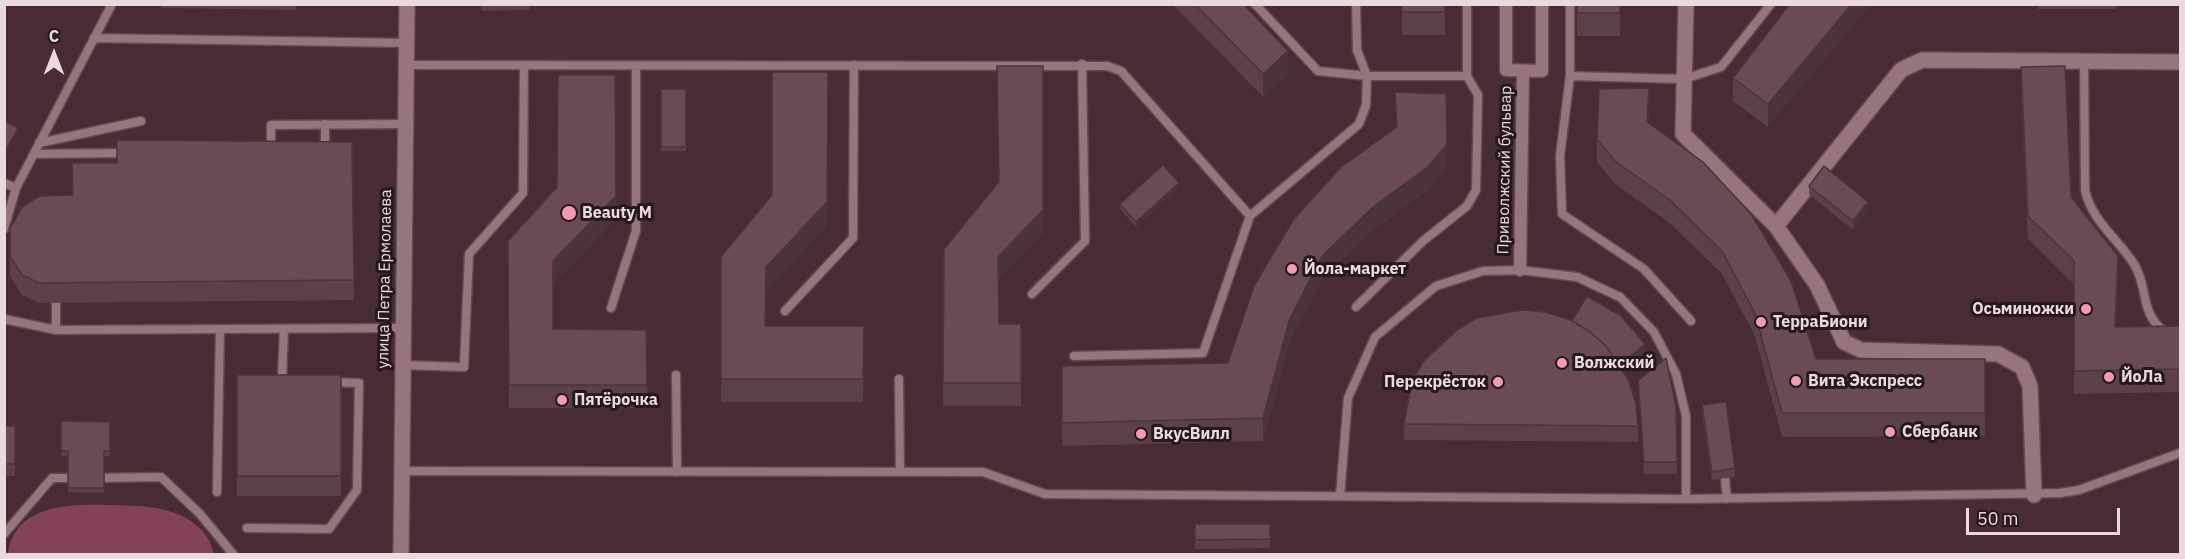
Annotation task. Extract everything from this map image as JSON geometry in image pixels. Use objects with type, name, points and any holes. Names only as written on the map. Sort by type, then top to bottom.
[{"type":"street","name":"улица Петра Ермолаева","points":[[401,555],[407,4]]},
{"type":"street","name":"Приволжский бульвар","points":[[1506,4],[1506,70],[1523,71],[1542,71],[1542,4]]},
{"type":"street","points":[[1686,4],[1683,135],[1776,226],[1817,285],[1844,342],[1861,350],[1998,354],[2022,367],[2030,386],[2034,495]]},
{"type":"street","points":[[1776,226],[1901,70],[1923,60],[2181,62]]},
{"type":"street","name":"Приволжский бульвар","points":[[1520,270],[1523,71]]},
{"type":"lane","points":[[4,229],[16,188],[112,4]]},
{"type":"lane","points":[[1255,4],[1318,71],[1367,76],[1467,76]]},
{"type":"lane","points":[[1074,356],[1203,353],[1250,216],[1359,124],[1366,105],[1367,76],[1357,50],[1356,4]]},
{"type":"lane","points":[[1356,307],[1423,241],[1467,206],[1476,190],[1478,95],[1467,76],[1467,4]]},
{"type":"lane","points":[[1570,4],[1570,76],[1560,156],[1562,214],[1644,269],[1691,321]]},
{"type":"lane","points":[[1570,76],[1684,79],[1721,67],[1771,4]]},
{"type":"lane","points":[[94,38],[406,43]]},
{"type":"lane","points":[[2084,61],[2085,190],[2088,206],[2135,266],[2152,322],[2164,331]]},
{"type":"lane","points":[[406,65],[1082,64],[1107,66],[1121,71],[1250,216]]},
{"type":"lane","points":[[1032,294],[1085,241],[1082,64]]},
{"type":"lane","points":[[785,311],[853,238],[854,65]]},
{"type":"lane","points":[[402,365],[464,367],[469,255],[523,193],[524,66]]},
{"type":"lane","points":[[611,308],[636,231],[636,66]]},
{"type":"lane","points":[[39,143],[141,121]]},
{"type":"lane","points":[[325,124],[325,161]]},
{"type":"lane","points":[[270,161],[271,125],[406,124]]},
{"type":"lane","points":[[34,154],[137,153]]},
{"type":"lane","points":[[4,183],[16,188]]},
{"type":"lane","points":[[1340,495],[1348,398],[1376,337],[1437,286],[1483,271],[1520,270],[1577,277],[1620,297],[1654,332],[1676,374],[1686,416],[1686,499]]},
{"type":"lane","points":[[56,303],[56,330]]},
{"type":"lane","points":[[4,319],[56,330],[402,328]]},
{"type":"lane","points":[[217,492],[220,329]]},
{"type":"lane","points":[[284,329],[282,381],[293,381]]},
{"type":"lane","points":[[676,375],[677,472]]},
{"type":"lane","points":[[899,379],[900,472]]},
{"type":"lane","points":[[247,528],[329,529],[357,490],[359,383],[315,382]]},
{"type":"lane","points":[[402,471],[983,472],[1045,495],[1727,499],[2034,495],[2079,490],[2181,453]]},
{"type":"lane","points":[[4,534],[52,478],[161,477],[200,514],[233,555]]},
{"type":"lane","points":[[1725,479],[1727,499]]},
{"type":"shaded area","points":[[82,505],[141,506],[176,513],[196,524],[210,542],[214,554],[8,554],[14,534],[26,521],[42,512]]},
{"type":"building","points":[[1195,4],[1243,4],[1288,51],[1263,74]]},
{"type":"building","points":[[1402,4],[1445,4],[1445,12],[1402,12]]},
{"type":"building","points":[[1577,4],[1620,4],[1620,13],[1577,13]]},
{"type":"building","points":[[1790,4],[1852,4],[1768,104],[1733,78]]},
{"type":"building","points":[[997,66],[1043,66],[1043,210],[998,257],[999,324],[1021,324],[1021,383],[943,383],[944,249],[999,182]]},
{"type":"building","points":[[2065,66],[2071,197],[2118,256],[2115,327],[2181,326],[2181,369],[2074,371],[2074,261],[2028,216],[2021,67]]},
{"type":"building","points":[[772,72],[828,72],[827,202],[766,267],[765,326],[864,326],[863,379],[721,379],[721,257],[772,195]]},
{"type":"building","points":[[558,75],[615,75],[616,196],[553,261],[553,329],[646,330],[647,385],[509,385],[508,241],[557,187]]},
{"type":"building","points":[[1649,88],[1647,122],[1703,162],[1751,214],[1791,281],[1816,359],[1985,359],[1985,413],[1782,413],[1755,313],[1722,251],[1671,201],[1615,161],[1597,139],[1599,89]]},
{"type":"building","points":[[661,89],[686,89],[686,147],[661,147]]},
{"type":"building","points":[[1395,92],[1446,94],[1447,144],[1429,166],[1374,206],[1322,256],[1290,318],[1263,418],[1062,423],[1062,366],[1228,363],[1254,286],[1294,219],[1341,167],[1397,127]]},
{"type":"building","points":[[4,121],[18,128],[4,153]]},
{"type":"building","points":[[117,140],[352,142],[354,280],[39,283],[22,275],[10,256],[10,228],[23,206],[40,196],[73,195],[72,163],[117,163]]},
{"type":"building","points":[[1163,165],[1179,183],[1136,222],[1120,204]]},
{"type":"building","points":[[1824,166],[1868,202],[1853,221],[1809,186]]},
{"type":"building","points":[[1587,296],[1621,316],[1645,344],[1619,366],[1606,346],[1590,332],[1572,321]]},
{"type":"building","name":"Волжский","points":[[1522,310],[1545,312],[1571,320],[1606,346],[1629,381],[1636,404],[1638,426],[1404,424],[1412,381],[1423,362],[1457,330],[1477,318]]},
{"type":"building","points":[[1666,358],[1676,406],[1677,462],[1644,462],[1638,381]]},
{"type":"building","points":[[237,375],[341,375],[341,476],[237,476]]},
{"type":"building","points":[[1726,402],[1735,468],[1712,472],[1702,405]]},
{"type":"building","points":[[61,421],[110,422],[110,451],[104,451],[104,488],[68,488],[68,451],[61,451]]},
{"type":"building","points":[[4,426],[15,426],[15,464],[4,464]]},
{"type":"building","points":[[1195,524],[1270,524],[1270,539],[1195,540]]},
{"type":"place","name":"Beauty M","points":[[569,213]]},
{"type":"place","name":"Йола-маркет","points":[[1292,269]]},
{"type":"place","name":"Осьминожки","points":[[2086,309]]},
{"type":"place","name":"ТерраБиони","points":[[1761,322]]},
{"type":"place","name":"Волжский","points":[[1562,363]]},
{"type":"place","name":"ЙоЛа","points":[[2109,377]]},
{"type":"place","name":"Вита Экспресс","points":[[1796,381]]},
{"type":"place","name":"Перекрёсток","points":[[1498,382]]},
{"type":"place","name":"Пятёрочка","points":[[562,400]]},
{"type":"place","name":"Сбербанк","points":[[1890,432]]},
{"type":"place","name":"ВкусВилл","points":[[1141,434]]}]
